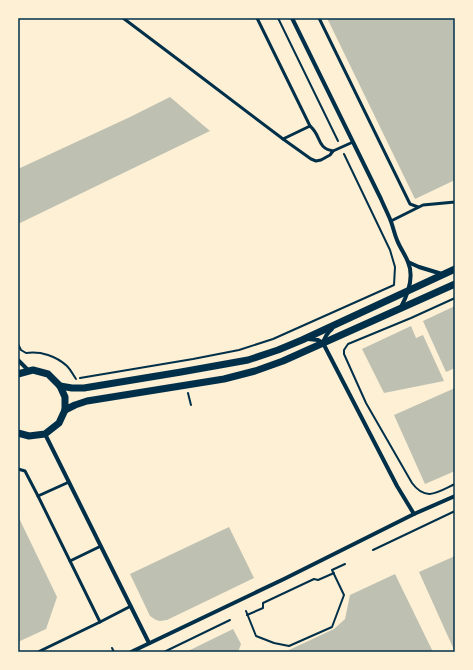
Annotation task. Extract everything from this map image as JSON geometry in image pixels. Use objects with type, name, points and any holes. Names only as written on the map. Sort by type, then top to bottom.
[{"type":"street","points":[[292,18],[391,221],[393,232],[408,262],[411,278],[405,300],[400,308]]},
{"type":"street","points":[[408,262],[443,274]]},
{"type":"street","points":[[60,386],[84,388],[248,360],[302,340],[455,269]]},
{"type":"street","points":[[65,410],[87,401],[224,379],[255,371],[283,361],[455,284]]},
{"type":"street","points":[[323,343],[324,337],[328,332],[344,320]]},
{"type":"street","points":[[302,340],[311,339],[318,340],[323,343],[397,486],[414,514]]},
{"type":"street","points":[[18,360],[29,371]]},
{"type":"street","points":[[18,374],[33,370],[48,374],[60,386],[65,397],[65,410],[59,423],[45,434],[29,436],[18,433]]},
{"type":"street","points":[[45,434],[149,643]]},
{"type":"street","points":[[131,652],[290,576],[414,514],[455,496]]},
{"type":"lane","points":[[123,18],[283,140],[311,159],[316,161],[321,160],[334,151],[352,142]]},
{"type":"lane","points":[[257,18],[310,126],[314,130],[323,148],[334,151]]},
{"type":"lane","points":[[319,18],[410,204],[418,207]]},
{"type":"lane","points":[[283,140],[310,126]]},
{"type":"lane","points":[[391,221],[423,205],[455,202]]},
{"type":"lane","points":[[18,469],[26,471],[100,622]]},
{"type":"lane","points":[[38,496],[69,482]]},
{"type":"lane","points":[[70,561],[101,546]]},
{"type":"lane","points":[[38,652],[131,606]]},
{"type":"path","points":[[18,344],[20,350],[26,353],[43,353],[51,356],[67,366],[75,379],[240,350],[273,339],[394,285],[395,267],[390,250],[278,18]]},
{"type":"path","points":[[455,298],[348,344],[344,350],[344,354],[366,403],[412,483],[417,489],[424,494],[429,495],[455,484]]},
{"type":"path","points":[[373,550],[455,511]]},
{"type":"path","points":[[246,612],[256,636],[274,643],[289,646],[332,627],[344,595],[332,570],[345,564]]},
{"type":"path","points":[[247,615],[263,608],[263,603],[314,579],[318,580],[334,573]]},
{"type":"path","points":[[164,652],[230,620]]},
{"type":"path","points":[[112,648],[114,652]]},
{"type":"building","points":[[327,18],[455,18],[455,180],[415,199]]},
{"type":"building","points":[[170,97],[210,131],[18,224],[18,169]]},
{"type":"building","points":[[455,306],[455,368],[446,372],[423,321]]},
{"type":"building","points":[[411,326],[416,338],[423,335],[444,381],[384,393],[362,349]]},
{"type":"building","points":[[455,388],[455,471],[425,484],[394,415]]},
{"type":"building","points":[[18,516],[57,597],[46,629],[18,642]]},
{"type":"building","points":[[229,527],[254,578],[167,620],[160,621],[150,616],[130,574]]},
{"type":"building","points":[[455,556],[455,652],[419,572]]},
{"type":"building","points":[[395,574],[433,652],[288,652],[289,650],[334,629],[345,619],[350,595]]},
{"type":"building","points":[[233,629],[241,644],[238,652],[186,652]]}]
